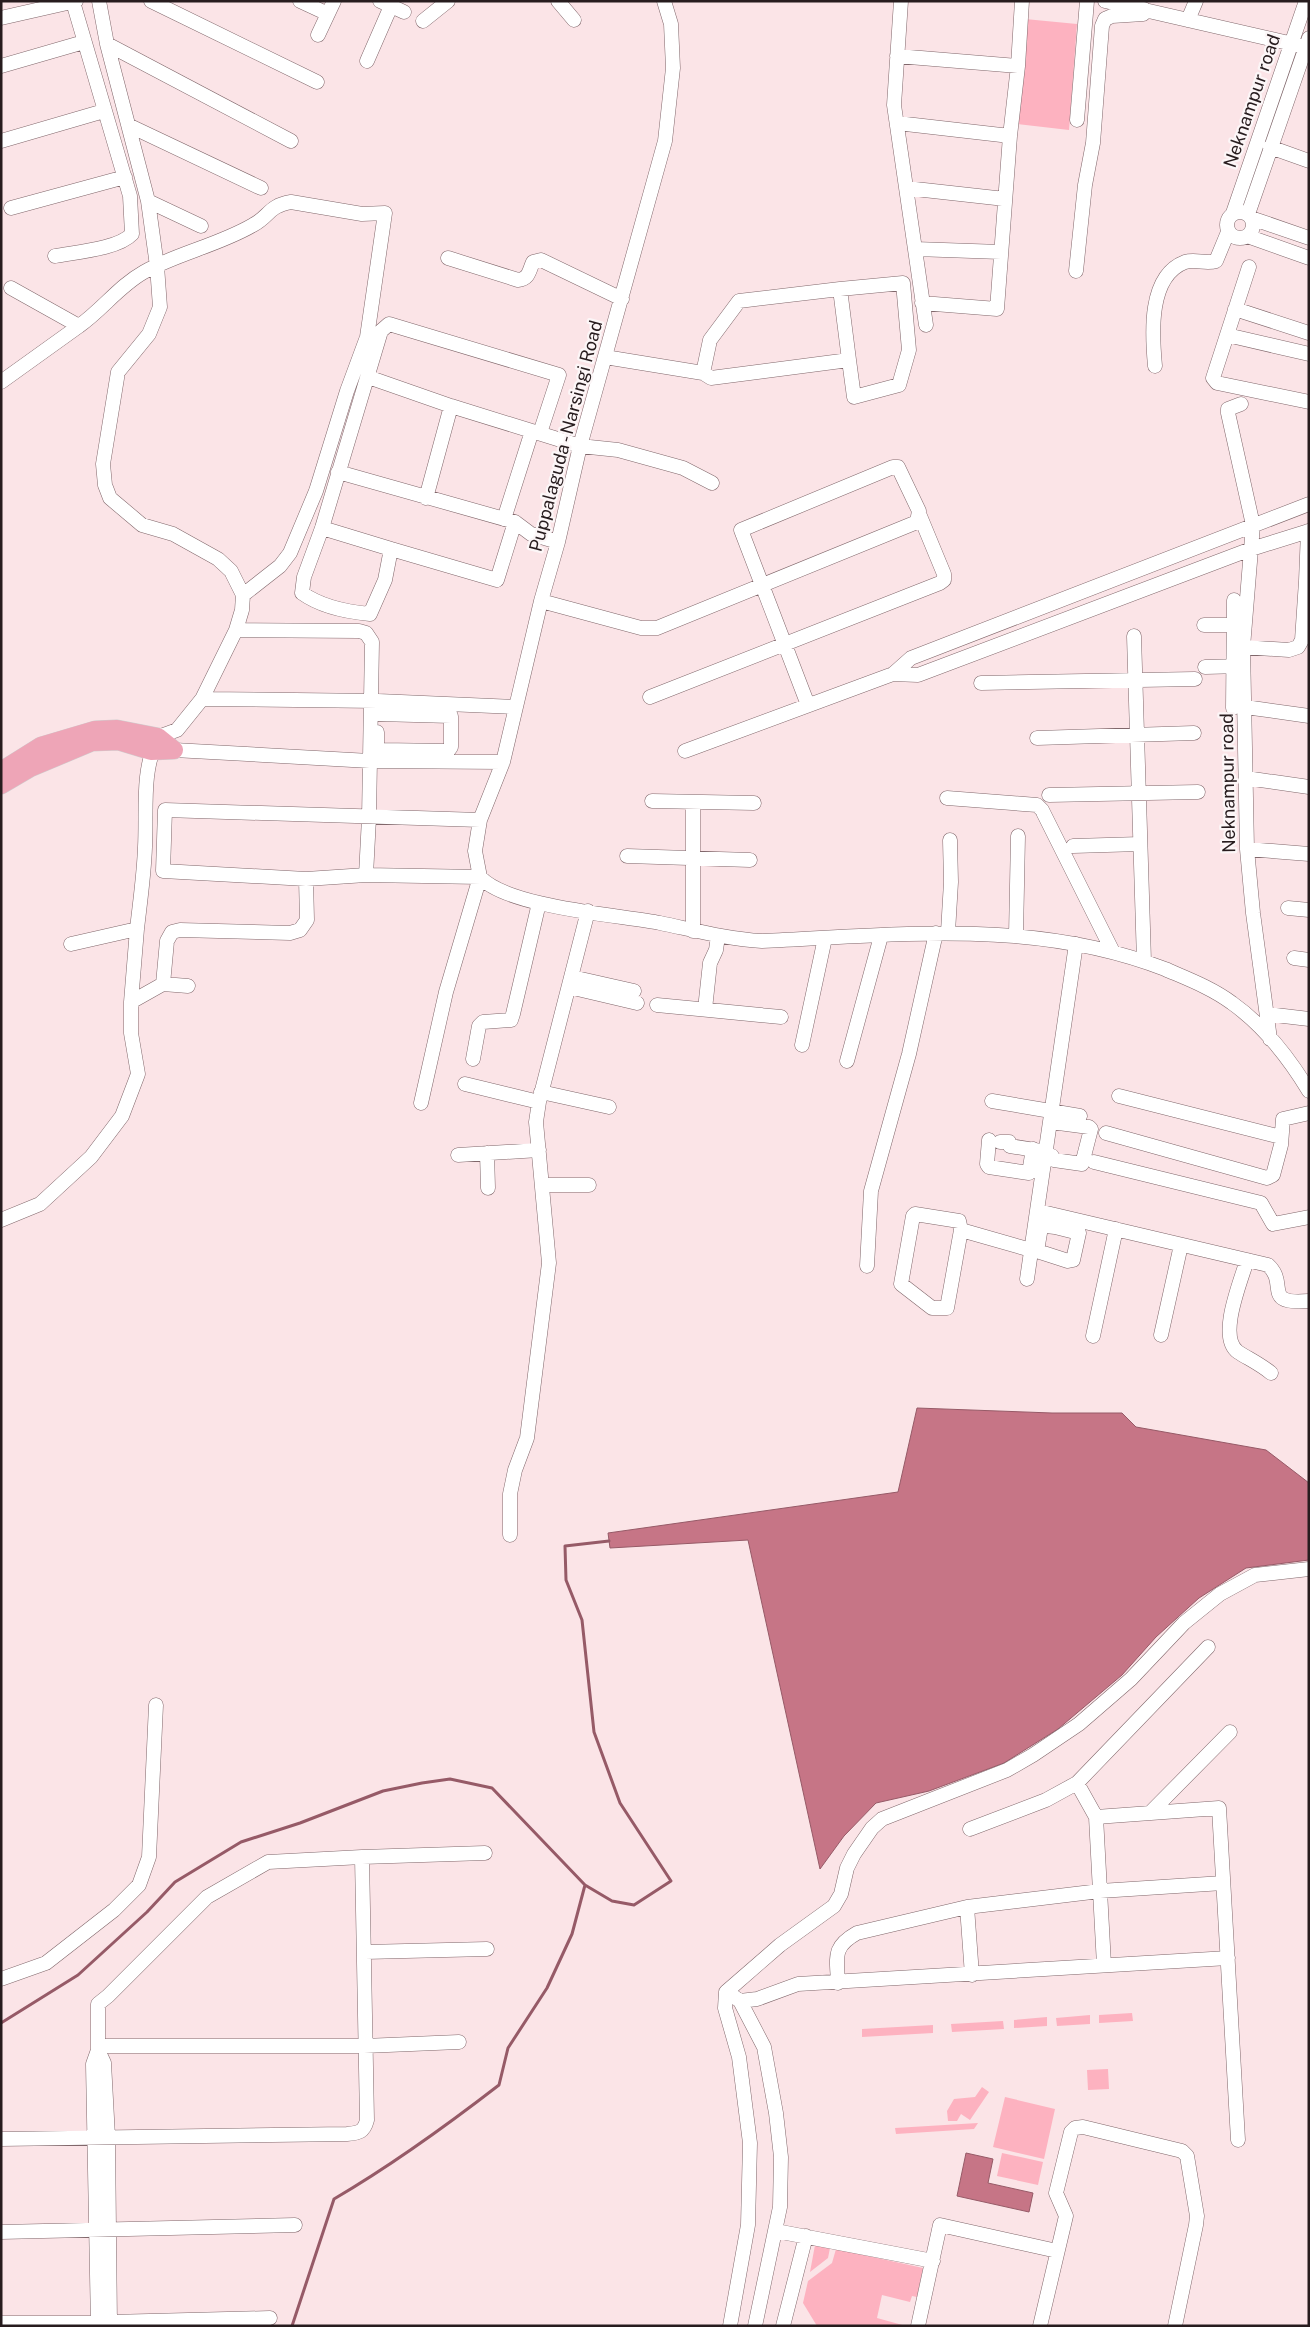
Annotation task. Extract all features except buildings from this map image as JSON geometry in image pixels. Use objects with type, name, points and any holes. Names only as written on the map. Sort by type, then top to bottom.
[{"type":"main road","points":[[1,771],[41,746],[95,730],[117,729],[174,750]]},
{"type":"main road","points":[[1,785],[30,768],[92,742],[118,741],[155,744]]},
{"type":"street","points":[[1,1220],[40,1204],[90,1157],[122,1116],[138,1074],[131,1033],[131,1002],[146,848],[146,775],[155,744],[177,730],[202,699],[236,630],[242,610],[243,595],[231,571],[218,558],[172,534],[142,525],[110,498],[105,485],[103,464],[118,372],[149,334],[160,308],[157,266],[148,201],[130,126],[107,44],[99,1]]},
{"type":"street","points":[[151,1],[317,82]]},
{"type":"street","points":[[300,1],[331,8],[318,35]]},
{"type":"street","points":[[423,21],[448,1]]},
{"type":"street","points":[[558,1],[574,20]]},
{"type":"street","name":"Puppalaguda - Narsingi Road","points":[[480,877],[475,851],[480,820],[503,762],[580,446],[665,141],[673,68],[671,24],[664,1]]},
{"type":"street","points":[[902,1],[894,104],[926,325]]},
{"type":"street","points":[[922,303],[997,309],[1022,1]]},
{"type":"street","points":[[1078,120],[1087,1]]},
{"type":"street","points":[[1105,1],[1147,7],[1188,20],[1291,44],[1307,42]]},
{"type":"street","points":[[1188,20],[1196,1]]},
{"type":"street","name":"Neknampur road","points":[[1233,213],[1306,1]]},
{"type":"street","points":[[1,18],[74,2],[130,196],[132,234],[126,240],[111,245],[56,256]]},
{"type":"street","points":[[367,62],[386,4],[404,12]]},
{"type":"street","points":[[1076,271],[1085,185],[1093,143],[1102,26],[1105,19],[1112,16],[1143,14],[1147,7]]},
{"type":"street","points":[[1,66],[84,42]]},
{"type":"street","name":"Neknampur road","points":[[1250,216],[1270,147],[1307,42]]},
{"type":"street","points":[[107,44],[291,141]]},
{"type":"street","points":[[897,56],[1018,66]]},
{"type":"street","points":[[1,141],[104,111]]},
{"type":"street","points":[[897,123],[1010,136]]},
{"type":"street","points":[[130,126],[261,188]]},
{"type":"street","points":[[1270,147],[1309,161]]},
{"type":"street","points":[[11,208],[125,177]]},
{"type":"street","points":[[906,188],[1005,199]]},
{"type":"street","points":[[148,201],[201,226]]},
{"type":"street","points":[[1,382],[95,315],[117,292],[144,272],[254,225],[273,207],[291,202],[362,214],[385,213],[367,338],[344,400],[316,491],[290,553],[280,566],[243,595]]},
{"type":"street","points":[[1155,366],[1154,307],[1161,288],[1172,270],[1187,262],[1216,261],[1228,232],[1227,222],[1233,213],[1243,212],[1309,238]]},
{"type":"street","points":[[1247,236],[1253,228],[1250,216]]},
{"type":"street","points":[[1228,232],[1237,238],[1247,236],[1309,258]]},
{"type":"street","points":[[915,249],[1001,252]]},
{"type":"street","points":[[448,258],[518,280],[524,280],[533,262],[541,260],[622,299]]},
{"type":"street","points":[[1249,267],[1213,378],[1217,383],[1309,402]]},
{"type":"street","points":[[703,373],[710,340],[740,301],[840,288],[903,283],[909,350],[899,385],[854,397],[840,288]]},
{"type":"street","points":[[11,288],[79,326]]},
{"type":"street","points":[[1235,309],[1309,333]]},
{"type":"street","points":[[322,528],[497,580],[510,521],[536,432],[559,375],[389,324],[381,331],[322,528],[304,577],[302,593],[309,598],[353,612],[370,614],[385,580],[391,549]]},
{"type":"street","points":[[1227,336],[1309,354]]},
{"type":"street","points":[[605,357],[703,373],[711,378],[849,360]]},
{"type":"street","points":[[368,377],[451,406],[580,446],[618,450],[673,465],[712,483]]},
{"type":"street","name":"Neknampur road","points":[[1241,404],[1228,409],[1253,525],[1239,625],[1243,647],[1239,666],[1239,708],[1246,778],[1247,849],[1253,913],[1270,1039]]},
{"type":"street","points":[[426,498],[451,406]]},
{"type":"street","points":[[650,697],[785,645],[944,580],[944,574],[919,511],[902,471],[898,467],[893,467],[741,530],[763,585],[785,645],[808,706]]},
{"type":"street","points":[[338,472],[510,521],[531,534],[558,542]]},
{"type":"street","points":[[685,751],[893,674],[911,658],[1309,504]]},
{"type":"street","points":[[542,601],[641,628],[657,628],[917,522],[920,516]]},
{"type":"street","points":[[893,674],[918,675],[1251,549],[1309,531],[1302,640],[1298,647],[1289,650],[1243,647]]},
{"type":"street","points":[[1205,667],[1239,666],[1239,625],[1234,600]]},
{"type":"street","points":[[1204,625],[1239,625]]},
{"type":"street","points":[[236,630],[359,631],[366,633],[372,642],[377,747],[381,750],[451,750],[452,716],[376,705]]},
{"type":"street","points":[[1134,636],[1144,961]]},
{"type":"street","points":[[981,683],[1195,679]]},
{"type":"street","points":[[202,699],[376,705],[515,707]]},
{"type":"street","points":[[366,875],[370,761],[376,705]]},
{"type":"street","points":[[1239,708],[1309,716]]},
{"type":"street","points":[[1037,738],[1194,734]]},
{"type":"street","points":[[174,750],[370,761],[503,762]]},
{"type":"street","points":[[1246,778],[1309,787]]},
{"type":"street","points":[[1049,794],[1198,792]]},
{"type":"street","points":[[947,798],[1037,804],[1042,810],[1113,952]]},
{"type":"street","points":[[652,801],[754,803]]},
{"type":"street","points":[[693,803],[693,931]]},
{"type":"street","points":[[480,820],[369,818],[165,810],[163,871],[306,878],[366,875],[480,877],[487,885],[499,891],[539,903],[736,939],[762,941],[942,932],[1016,935],[1076,944],[1144,961],[1207,987],[1248,1016],[1296,1069],[1309,1091]]},
{"type":"street","points":[[1016,935],[1018,836]]},
{"type":"street","points":[[867,1266],[871,1192],[942,932],[952,882],[950,840]]},
{"type":"street","points":[[1073,846],[1140,844]]},
{"type":"street","points":[[1247,849],[1309,854]]},
{"type":"street","points":[[626,856],[750,860]]},
{"type":"street","points":[[421,1103],[446,992],[480,877]]},
{"type":"street","points":[[163,984],[167,941],[172,932],[180,930],[290,933],[300,930],[307,920],[306,878]]},
{"type":"street","points":[[473,1059],[479,1026],[483,1022],[511,1020],[539,903]]},
{"type":"street","points":[[1288,908],[1309,910]]},
{"type":"street","points":[[510,1535],[510,1494],[515,1470],[527,1438],[549,1263],[536,1122],[540,1097],[588,911]]},
{"type":"street","points":[[71,944],[137,929]]},
{"type":"street","points":[[710,1010],[719,963],[716,950],[718,936]]},
{"type":"street","points":[[847,1061],[881,936]]},
{"type":"street","points":[[802,1045],[825,938]]},
{"type":"street","points":[[1027,1279],[1042,1182],[1044,1153],[1053,1118],[1076,944]]},
{"type":"street","points":[[1294,958],[1309,960]]},
{"type":"street","points":[[571,982],[636,997]]},
{"type":"street","points":[[131,1002],[163,984],[188,986]]},
{"type":"street","points":[[658,1005],[781,1016]]},
{"type":"street","points":[[1267,1014],[1309,1019]]},
{"type":"street","points":[[465,1084],[609,1107]]},
{"type":"street","points":[[1119,1096],[1281,1138]]},
{"type":"street","points":[[992,1101],[1091,1129],[1082,1164],[1054,1160],[1044,1153],[1010,1146],[1008,1142],[995,1141],[987,1164],[989,1167],[1029,1172],[1044,1153]]},
{"type":"street","points":[[1106,1133],[1267,1178],[1273,1174],[1283,1119],[1309,1113]]},
{"type":"street","points":[[1053,1118],[1080,1116]]},
{"type":"street","points":[[458,1155],[539,1150]]},
{"type":"street","points":[[487,1153],[488,1188]]},
{"type":"street","points":[[1094,1162],[1261,1203],[1273,1224],[1309,1216]]},
{"type":"street","points":[[977,1170],[1042,1182]]},
{"type":"street","points":[[542,1185],[589,1185]]},
{"type":"street","points":[[1038,1211],[1056,1222],[1116,1230],[1268,1265],[1274,1269],[1279,1294],[1284,1300],[1291,1302],[1309,1301]]},
{"type":"street","points":[[917,1214],[959,1221],[961,1230],[947,1308],[932,1308],[901,1284],[913,1216],[917,1214]]},
{"type":"street","points":[[961,1230],[1031,1250]]},
{"type":"street","points":[[1093,1336],[1116,1230]]},
{"type":"street","points":[[1161,1335],[1181,1245]]},
{"type":"street","points":[[1247,1260],[1232,1310],[1228,1333],[1231,1343],[1237,1351],[1260,1363],[1271,1373]]},
{"type":"street","points":[[730,2326],[748,2225],[750,2143],[739,2057],[726,2008],[726,1992],[780,1945],[834,1906],[841,1894],[846,1868],[872,1828],[882,1819],[1007,1770],[1033,1755],[1079,1724],[1131,1679],[1184,1622],[1220,1594],[1255,1575],[1309,1568]]},
{"type":"street","points":[[970,1829],[1046,1800],[1078,1783],[1208,1647]]},
{"type":"street","points":[[1,1979],[46,1963],[114,1910],[139,1885],[148,1857],[156,1705]]},
{"type":"street","points":[[1150,1813],[1230,1732]]},
{"type":"street","points":[[1078,1783],[1096,1817],[1104,1965]]},
{"type":"street","points":[[1096,1817],[1219,1808],[1238,2140]]},
{"type":"street","points":[[104,2324],[102,2137],[93,2064],[98,2048],[98,2004],[207,1897],[268,1862],[362,1857],[485,1854]]},
{"type":"street","points":[[1,2139],[358,2134],[364,2130],[367,2120],[364,2046],[365,1952],[362,1857]]},
{"type":"street","points":[[838,1983],[837,1954],[843,1941],[857,1933],[967,1907],[1100,1890],[1224,1882]]},
{"type":"street","points":[[967,1907],[972,1974]]},
{"type":"street","points":[[365,1952],[487,1949]]},
{"type":"street","points":[[740,2001],[757,1999],[798,1984],[1228,1958]]},
{"type":"street","points":[[726,1992],[740,2001],[764,2047],[776,2113],[781,2157],[780,2207],[756,2325]]},
{"type":"street","points":[[98,2048],[364,2046],[459,2042]]},
{"type":"street","points":[[1040,2326],[1066,2216],[1056,2193],[1071,2132],[1075,2128],[1083,2127],[1182,2151],[1188,2156],[1197,2216],[1175,2326]]},
{"type":"street","points":[[1,2232],[295,2225]]},
{"type":"street","points":[[918,2326],[940,2225],[1057,2252]]},
{"type":"street","points":[[776,2231],[933,2261]]},
{"type":"street","points":[[783,2326],[806,2236]]},
{"type":"street","points":[[1,2322],[104,2324],[270,2318]]},
{"type":"shaded area","points":[[1025,19],[1077,24],[1069,130],[1017,124]]},
{"type":"shaded area","points":[[917,1408],[1052,1413],[1122,1413],[1136,1427],[1266,1450],[1309,1483],[1309,1560],[1246,1568],[1199,1598],[1156,1637],[1122,1675],[1058,1729],[1004,1763],[929,1791],[876,1803],[844,1836],[820,1869],[748,1540],[610,1548],[608,1533],[898,1492]]},
{"type":"shaded area","points":[[1132,2013],[1133,2021],[1099,2023],[1099,2015]]},
{"type":"shaded area","points":[[1090,2015],[1090,2024],[1057,2026],[1056,2018]]},
{"type":"shaded area","points":[[1047,2017],[1047,2026],[1014,2028],[1014,2020]]},
{"type":"shaded area","points":[[1003,2021],[1004,2029],[952,2032],[951,2024]]},
{"type":"shaded area","points":[[933,2025],[933,2033],[862,2037],[862,2029]]},
{"type":"shaded area","points":[[1108,2069],[1109,2089],[1088,2090],[1087,2070]]},
{"type":"shaded area","points":[[982,2087],[989,2092],[970,2120],[961,2114],[957,2121],[948,2121],[947,2111],[954,2099],[975,2097]]},
{"type":"shaded area","points":[[1005,2097],[1055,2109],[1044,2159],[993,2147]]},
{"type":"shaded area","points":[[978,2123],[974,2129],[896,2134],[895,2128]]},
{"type":"shaded area","points":[[966,2153],[993,2159],[988,2183],[1033,2193],[1029,2212],[957,2196]]},
{"type":"shaded area","points":[[1002,2153],[1043,2162],[1038,2185],[997,2176]]},
{"type":"shaded area","points":[[815,2245],[830,2248],[828,2258],[810,2272]]},
{"type":"shaded area","points":[[836,2249],[923,2268],[917,2297],[912,2296],[910,2302],[882,2295],[877,2318],[906,2326],[817,2326],[803,2303],[808,2281],[832,2263]]},
{"type":"waterway","points":[[1,2023],[78,1975],[147,1912],[175,1882],[241,1842],[300,1823],[383,1791],[450,1779],[492,1788],[585,1885],[612,1901],[634,1905],[671,1881],[620,1803],[594,1732],[582,1620],[566,1580],[565,1546],[609,1541]]},
{"type":"waterway","points":[[292,2326],[334,2199],[418,2145],[499,2085],[508,2048],[547,1988],[572,1934],[585,1885]]}]
